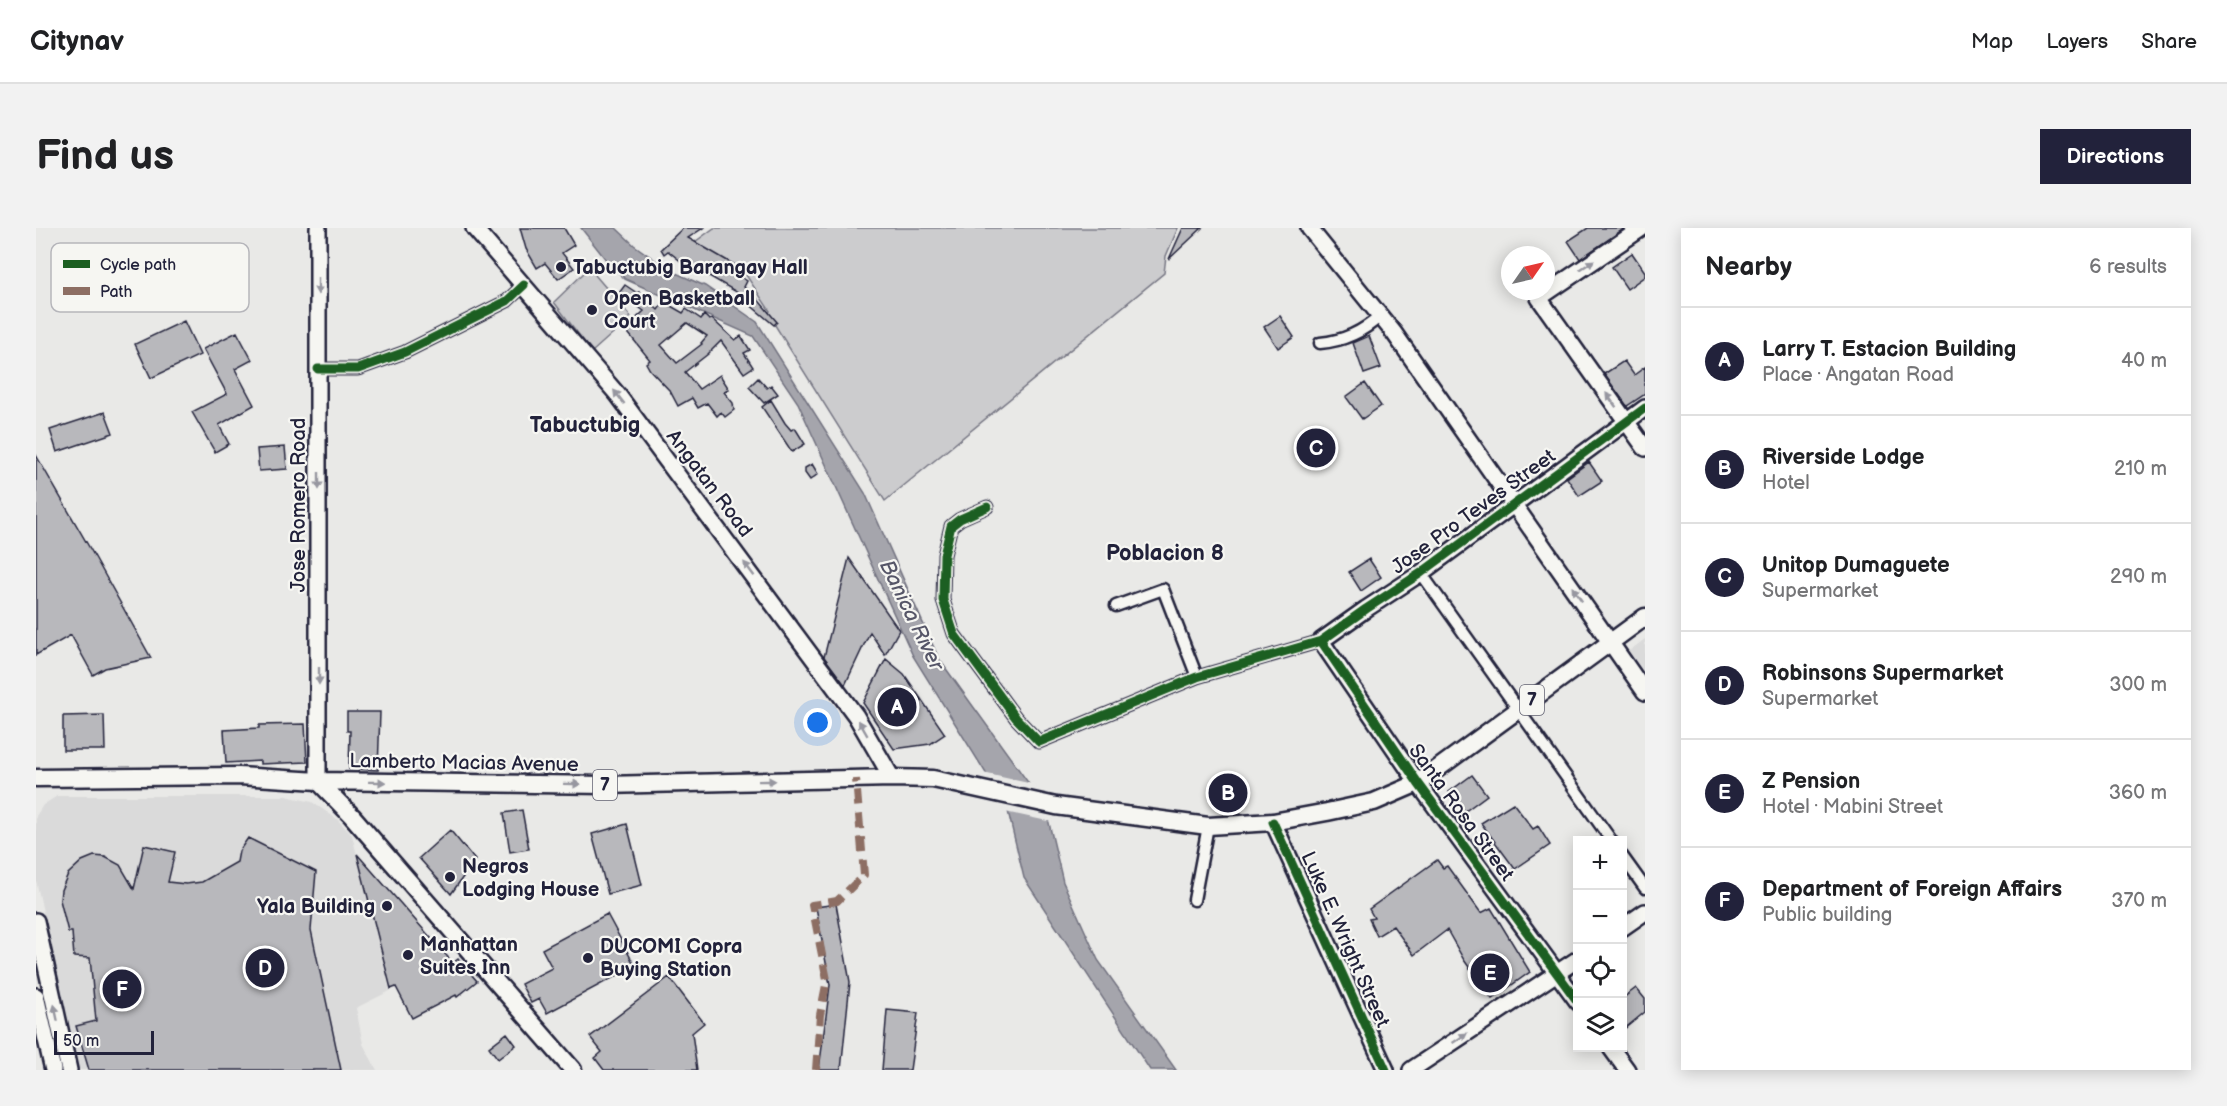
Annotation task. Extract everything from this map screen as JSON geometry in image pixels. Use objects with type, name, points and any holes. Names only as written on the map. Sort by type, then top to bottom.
[{"type":"main road","name":"7","points":[[892,778],[933,779],[1056,806],[1208,826],[1274,822],[1374,801],[1418,783],[1645,617]]},
{"type":"main road","name":"Lamberto Macias Avenue","points":[[36,777],[238,776],[318,781],[605,785],[892,778]]},
{"type":"main road","points":[[318,781],[352,816],[573,1070]]},
{"type":"street","name":"Jose Romero Road","points":[[318,228],[318,781]]},
{"type":"street","name":"Angatan Road","points":[[474,228],[618,395],[856,716],[892,778]]},
{"type":"street","points":[[1310,228],[1380,316],[1645,692]]},
{"type":"street","points":[[1642,228],[1539,298],[1645,448]]},
{"type":"street","points":[[318,369],[358,369],[405,352],[507,301],[525,285]]},
{"type":"street","points":[[1320,343],[1340,340],[1352,335],[1380,316]]},
{"type":"street","name":"Jose Pro Teves Street","points":[[1321,641],[1422,573],[1645,408]]},
{"type":"street","points":[[987,507],[960,519],[951,526],[944,555],[943,600],[954,634],[1016,718],[1039,742],[1197,677],[1321,641]]},
{"type":"street","points":[[1422,573],[1608,836]]},
{"type":"street","points":[[1116,606],[1163,589],[1197,677]]},
{"type":"street","name":"Santa Rosa Street","points":[[1321,641],[1418,783],[1575,998]]},
{"type":"street","name":"Luke E. Wright Street","points":[[1274,822],[1386,1070]]},
{"type":"street","points":[[1194,900],[1208,826]]},
{"type":"street","points":[[1627,862],[1645,888]]},
{"type":"street","points":[[1627,925],[1645,912]]},
{"type":"street","points":[[36,921],[69,1070]]},
{"type":"street","points":[[1411,1070],[1573,962]]},
{"type":"street","points":[[36,996],[52,1070]]},
{"type":"street","points":[[1614,1052],[1627,1070]]},
{"type":"shaded area","points":[[714,228],[1178,228],[1166,256],[1164,273],[885,501],[742,269],[695,242]]},
{"type":"shaded area","name":"Open Basketball Court","points":[[589,268],[631,317],[592,352],[554,302]]},
{"type":"shaded area","points":[[1645,639],[1645,673],[1629,651]]},
{"type":"shaded area","points":[[57,796],[286,796],[312,802],[337,819],[352,835],[390,991],[356,1008],[363,1044],[377,1070],[78,1070],[36,880],[36,816],[43,805]]},
{"type":"water","name":"Banica River","points":[[581,228],[616,228],[634,245],[669,270],[705,286],[757,322],[865,493],[939,659],[1045,806],[1063,882],[1098,960],[1176,1070],[1150,1070],[1024,878],[1007,807],[913,656],[798,403],[753,336],[625,279],[607,261]]},
{"type":"pier","points":[[983,773],[1033,784],[1048,805],[1052,822],[1005,812]]},
{"type":"building","points":[[520,228],[564,228],[574,245],[562,253],[574,268],[558,279],[545,263],[537,268],[526,249]]},
{"type":"building","points":[[683,228],[703,228],[688,238],[738,267],[735,273],[747,281],[744,287],[755,295],[749,303],[735,291],[709,276],[711,273],[690,265],[688,267],[668,251],[664,254],[661,249]]},
{"type":"building","points":[[1183,228],[1202,228],[1169,259]]},
{"type":"building","points":[[1588,228],[1625,228],[1580,259],[1568,241]]},
{"type":"building","points":[[1632,253],[1645,272],[1645,276],[1627,289],[1612,267]]},
{"type":"building","points":[[625,285],[639,292],[658,310],[664,302],[683,313],[686,309],[701,319],[704,315],[709,320],[712,319],[735,340],[741,336],[750,350],[744,353],[753,367],[744,373],[721,341],[685,372],[699,389],[720,375],[729,389],[724,392],[733,403],[734,410],[725,417],[721,412],[717,416],[707,403],[698,408],[692,398],[678,406],[670,391],[650,370],[646,363],[650,360],[625,329],[644,311],[619,293]],"holes":[[[687,323],[707,336],[702,344],[677,363],[661,345]]]},
{"type":"building","points":[[755,296],[777,322],[774,325],[749,304]]},
{"type":"building","points":[[1280,316],[1294,337],[1278,348],[1264,327]]},
{"type":"building","points":[[184,321],[200,355],[151,378],[135,344]]},
{"type":"building","points":[[237,332],[252,360],[235,369],[254,405],[219,425],[229,444],[215,452],[192,412],[227,394],[203,349]]},
{"type":"building","points":[[1369,336],[1381,368],[1364,374],[1353,343]]},
{"type":"building","points":[[1624,361],[1634,375],[1645,367],[1645,394],[1627,406],[1604,374]]},
{"type":"building","points":[[758,378],[767,388],[771,385],[778,394],[764,403],[749,387]]},
{"type":"building","points":[[1365,383],[1381,406],[1362,419],[1346,397]]},
{"type":"building","points":[[771,400],[785,423],[791,430],[795,428],[805,444],[792,452],[762,407]]},
{"type":"building","points":[[105,412],[113,433],[57,452],[50,430]]},
{"type":"building","points":[[285,447],[287,469],[259,471],[257,449]]},
{"type":"building","points":[[36,455],[151,658],[105,668],[93,675],[71,635],[36,655]]},
{"type":"building","points":[[1589,462],[1602,481],[1579,496],[1567,478]]},
{"type":"building","points":[[812,464],[818,474],[810,480],[805,473],[805,468]]},
{"type":"building","points":[[849,558],[899,630],[885,655],[870,632],[845,685],[824,657]]},
{"type":"building","points":[[1369,559],[1381,577],[1361,591],[1349,572]]},
{"type":"building","points":[[886,659],[904,674],[945,734],[930,744],[894,749],[863,703]]},
{"type":"building","points":[[347,712],[380,712],[378,770],[349,769],[350,731],[347,731]]},
{"type":"building","points":[[104,715],[105,750],[63,750],[63,716]]},
{"type":"building","points":[[305,724],[307,762],[226,763],[224,730],[259,728],[259,725]]},
{"type":"building","points":[[1472,775],[1487,795],[1464,812],[1449,792]]},
{"type":"building","points":[[1513,803],[1533,829],[1538,826],[1550,845],[1515,869],[1481,823]]},
{"type":"building","points":[[522,810],[529,849],[510,852],[504,813]]},
{"type":"building","points":[[627,824],[642,885],[608,894],[592,834]]},
{"type":"building","name":"Negros Lodging House","points":[[450,830],[475,860],[451,894],[419,858]]},
{"type":"building","points":[[248,838],[316,872],[311,930],[341,1070],[89,1070],[76,1026],[96,1021],[90,958],[74,957],[72,932],[68,932],[60,900],[61,890],[68,874],[82,861],[94,856],[105,857],[120,865],[134,889],[144,845],[175,852],[168,882],[186,884],[202,882],[237,862],[239,851]]},
{"type":"building","name":"Yala Building","points":[[357,854],[453,963],[458,959],[477,981],[457,997],[456,995],[412,1018],[396,987],[391,989]]},
{"type":"building","points":[[1437,860],[1443,868],[1447,866],[1481,913],[1491,908],[1530,972],[1492,999],[1464,960],[1447,930],[1414,955],[1393,926],[1377,936],[1369,919],[1374,918],[1369,909]]},
{"type":"building","points":[[836,904],[850,982],[841,1070],[819,1070],[830,985],[816,907]]},
{"type":"building","name":"DUCOMI Copra Buying Station","points":[[607,914],[635,966],[547,1013],[539,999],[531,1003],[521,984],[552,968],[542,949]]},
{"type":"building","points":[[669,977],[704,1023],[692,1033],[697,1070],[604,1070],[595,1058],[602,1052],[590,1037]]},
{"type":"building","points":[[1636,988],[1645,999],[1645,1012],[1627,1027],[1627,998],[1627,995]]},
{"type":"building","points":[[887,1010],[918,1013],[910,1070],[882,1070]]},
{"type":"building","points":[[507,1033],[516,1045],[498,1059],[489,1047]]},
{"type":"marked path","points":[[816,1070],[820,1015],[827,980],[812,905],[837,901],[864,875],[856,779]]},
{"type":"cycle path","points":[[318,369],[358,369],[405,352],[507,301],[524,285]]},
{"type":"cycle path","points":[[987,507],[960,519],[951,526],[944,555],[943,600],[954,634],[1016,718],[1039,742],[1197,677],[1321,641],[1421,573],[1645,408]]},
{"type":"cycle path","points":[[1321,641],[1418,783],[1575,998]]},
{"type":"cycle path","points":[[1273,822],[1386,1070]]},
{"type":"place","name":"Tabuctubig Barangay Hall","points":[[561,267]]},
{"type":"place","name":"Open Basketball Court","points":[[592,310]]},
{"type":"place","name":"Unitop Dumaguete","points":[[1316,448]]},
{"type":"place","name":"Larry T. Estacion Building","points":[[897,707]]},
{"type":"place","name":"Riverside Lodge","points":[[1228,793]]},
{"type":"place","name":"Negros Lodging House","points":[[450,877]]},
{"type":"place","name":"Yala Building","points":[[387,906]]},
{"type":"place","name":"Manhattan Suites Inn","points":[[408,955]]},
{"type":"place","name":"DUCOMI Copra Buying Station","points":[[588,958]]},
{"type":"place","name":"Robinsons Supermarket","points":[[265,968]]},
{"type":"place","name":"Z Pension","points":[[1490,973]]},
{"type":"place","name":"Department of Foreign Affairs","points":[[122,989]]},
{"type":"district","name":"Tabuctubig","points":[[585,424]]},
{"type":"district","name":"Poblacion 8","points":[[1165,552]]}]
